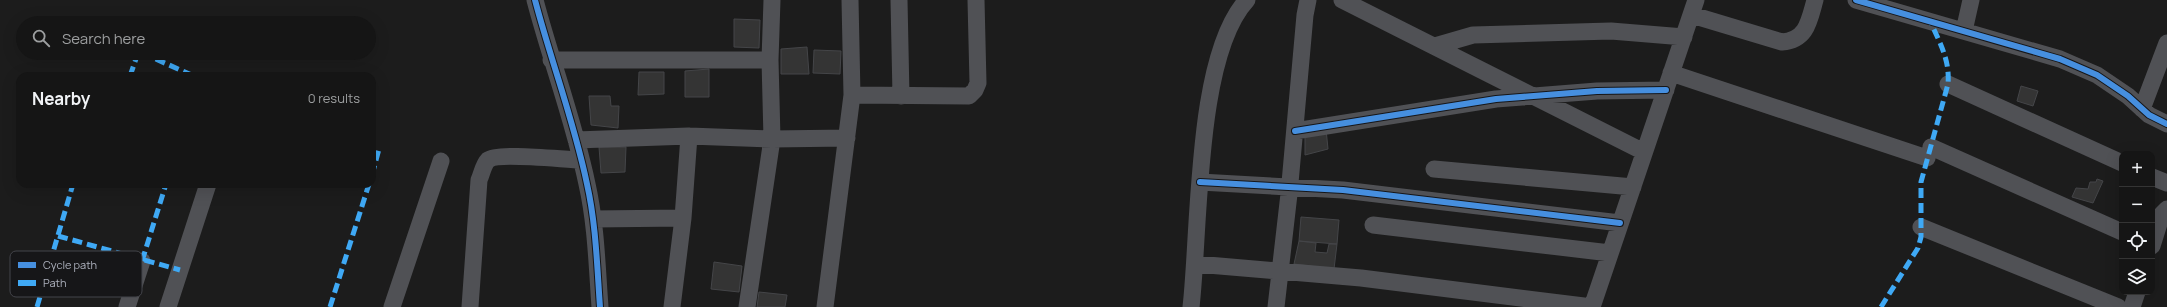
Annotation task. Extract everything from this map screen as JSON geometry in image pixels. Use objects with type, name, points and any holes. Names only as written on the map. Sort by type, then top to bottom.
[{"type":"street","points":[[535,0],[551,60],[581,160],[593,219],[600,307]]},
{"type":"street","points":[[747,307],[772,139],[770,60],[772,0]]},
{"type":"street","points":[[826,307],[852,95],[850,0]]},
{"type":"street","points":[[899,0],[901,96]]},
{"type":"street","points":[[852,95],[969,96],[975,90],[978,83],[976,0]]},
{"type":"street","points":[[1191,307],[1196,264],[1200,182],[1205,124],[1217,65],[1227,35],[1241,7],[1248,0]]},
{"type":"street","points":[[1276,307],[1290,188],[1304,15],[1308,0]]},
{"type":"street","points":[[1342,0],[1644,152]]},
{"type":"street","points":[[1196,264],[1361,278],[1592,307],[1694,7],[1782,42],[1796,40],[1808,26],[1815,0]]},
{"type":"street","points":[[1856,0],[2060,59],[2097,75],[2128,96],[2150,115],[2167,124]]},
{"type":"street","points":[[1964,31],[1971,0]]},
{"type":"street","points":[[1435,46],[1473,35],[1611,31],[1684,37]]},
{"type":"street","points":[[2142,108],[2162,68],[2167,43]]},
{"type":"street","points":[[551,60],[770,60]]},
{"type":"street","points":[[1671,73],[1929,153],[2119,231]]},
{"type":"street","points":[[1948,84],[2119,162]]},
{"type":"street","points":[[1295,131],[1496,99],[1597,91],[1666,90]]},
{"type":"street","points":[[576,140],[690,136],[772,139],[847,138]]},
{"type":"street","points":[[672,307],[683,218],[690,136]]},
{"type":"street","points":[[470,307],[480,180],[485,164],[490,159],[506,156],[581,160]]},
{"type":"street","points":[[392,307],[441,161]]},
{"type":"street","points":[[1434,169],[1633,187]]},
{"type":"street","points":[[2155,178],[2167,183]]},
{"type":"street","points":[[1200,182],[1343,190],[1620,223]]},
{"type":"street","points":[[168,307],[207,188]]},
{"type":"street","points":[[2155,236],[2162,214],[2167,209]]},
{"type":"street","points":[[593,219],[683,218]]},
{"type":"street","points":[[1373,225],[1610,253]]},
{"type":"street","points":[[1921,227],[2118,307]]},
{"type":"street","points":[[2132,307],[2136,295]]},
{"type":"street","points":[[127,307],[130,297]]},
{"type":"building","points":[[734,19],[760,20],[759,48],[734,47]]},
{"type":"building","points":[[807,47],[809,74],[781,74],[781,49]]},
{"type":"building","points":[[814,50],[841,51],[840,74],[813,73]]},
{"type":"building","points":[[709,69],[709,97],[685,97],[685,71]]},
{"type":"building","points":[[639,72],[664,72],[664,94],[638,95]]},
{"type":"building","points":[[2021,86],[2038,91],[2033,106],[2017,101]]},
{"type":"building","points":[[589,96],[610,96],[611,106],[619,106],[618,128],[591,125]]},
{"type":"building","points":[[1326,129],[1328,149],[1305,155],[1305,134]]},
{"type":"building","points":[[599,147],[626,147],[625,172],[601,173]]},
{"type":"building","points":[[2097,179],[2103,181],[2093,203],[2072,197],[2076,188],[2088,189],[2090,182],[2096,182]]},
{"type":"building","points":[[1301,217],[1339,220],[1337,244],[1299,241]]},
{"type":"building","points":[[1299,241],[1316,243],[1315,252],[1327,253],[1329,244],[1337,244],[1334,269],[1294,264]]},
{"type":"building","points":[[714,262],[742,266],[739,292],[711,289]]},
{"type":"building","points":[[759,292],[787,295],[785,307],[757,307]]},
{"type":"marked path","points":[[1881,307],[1918,248],[1921,237],[1921,182],[1948,84],[1946,59],[1941,44],[1930,21]]},
{"type":"marked path","points":[[131,72],[136,60]]},
{"type":"marked path","points":[[158,60],[185,72]]},
{"type":"marked path","points":[[376,160],[379,149]]},
{"type":"marked path","points":[[53,251],[72,188]]},
{"type":"marked path","points":[[142,261],[165,188]]},
{"type":"marked path","points":[[330,307],[368,188]]},
{"type":"marked path","points":[[58,236],[112,251]]},
{"type":"marked path","points":[[142,259],[180,270]]},
{"type":"marked path","points":[[37,307],[40,297]]},
{"type":"cycle path","points":[[535,0],[576,137],[587,184],[594,230],[600,307]]},
{"type":"cycle path","points":[[1856,0],[2060,59],[2097,75],[2128,96],[2149,115],[2167,124]]},
{"type":"cycle path","points":[[1295,131],[1496,99],[1597,91],[1666,90]]},
{"type":"cycle path","points":[[1200,182],[1343,190],[1620,223]]}]
